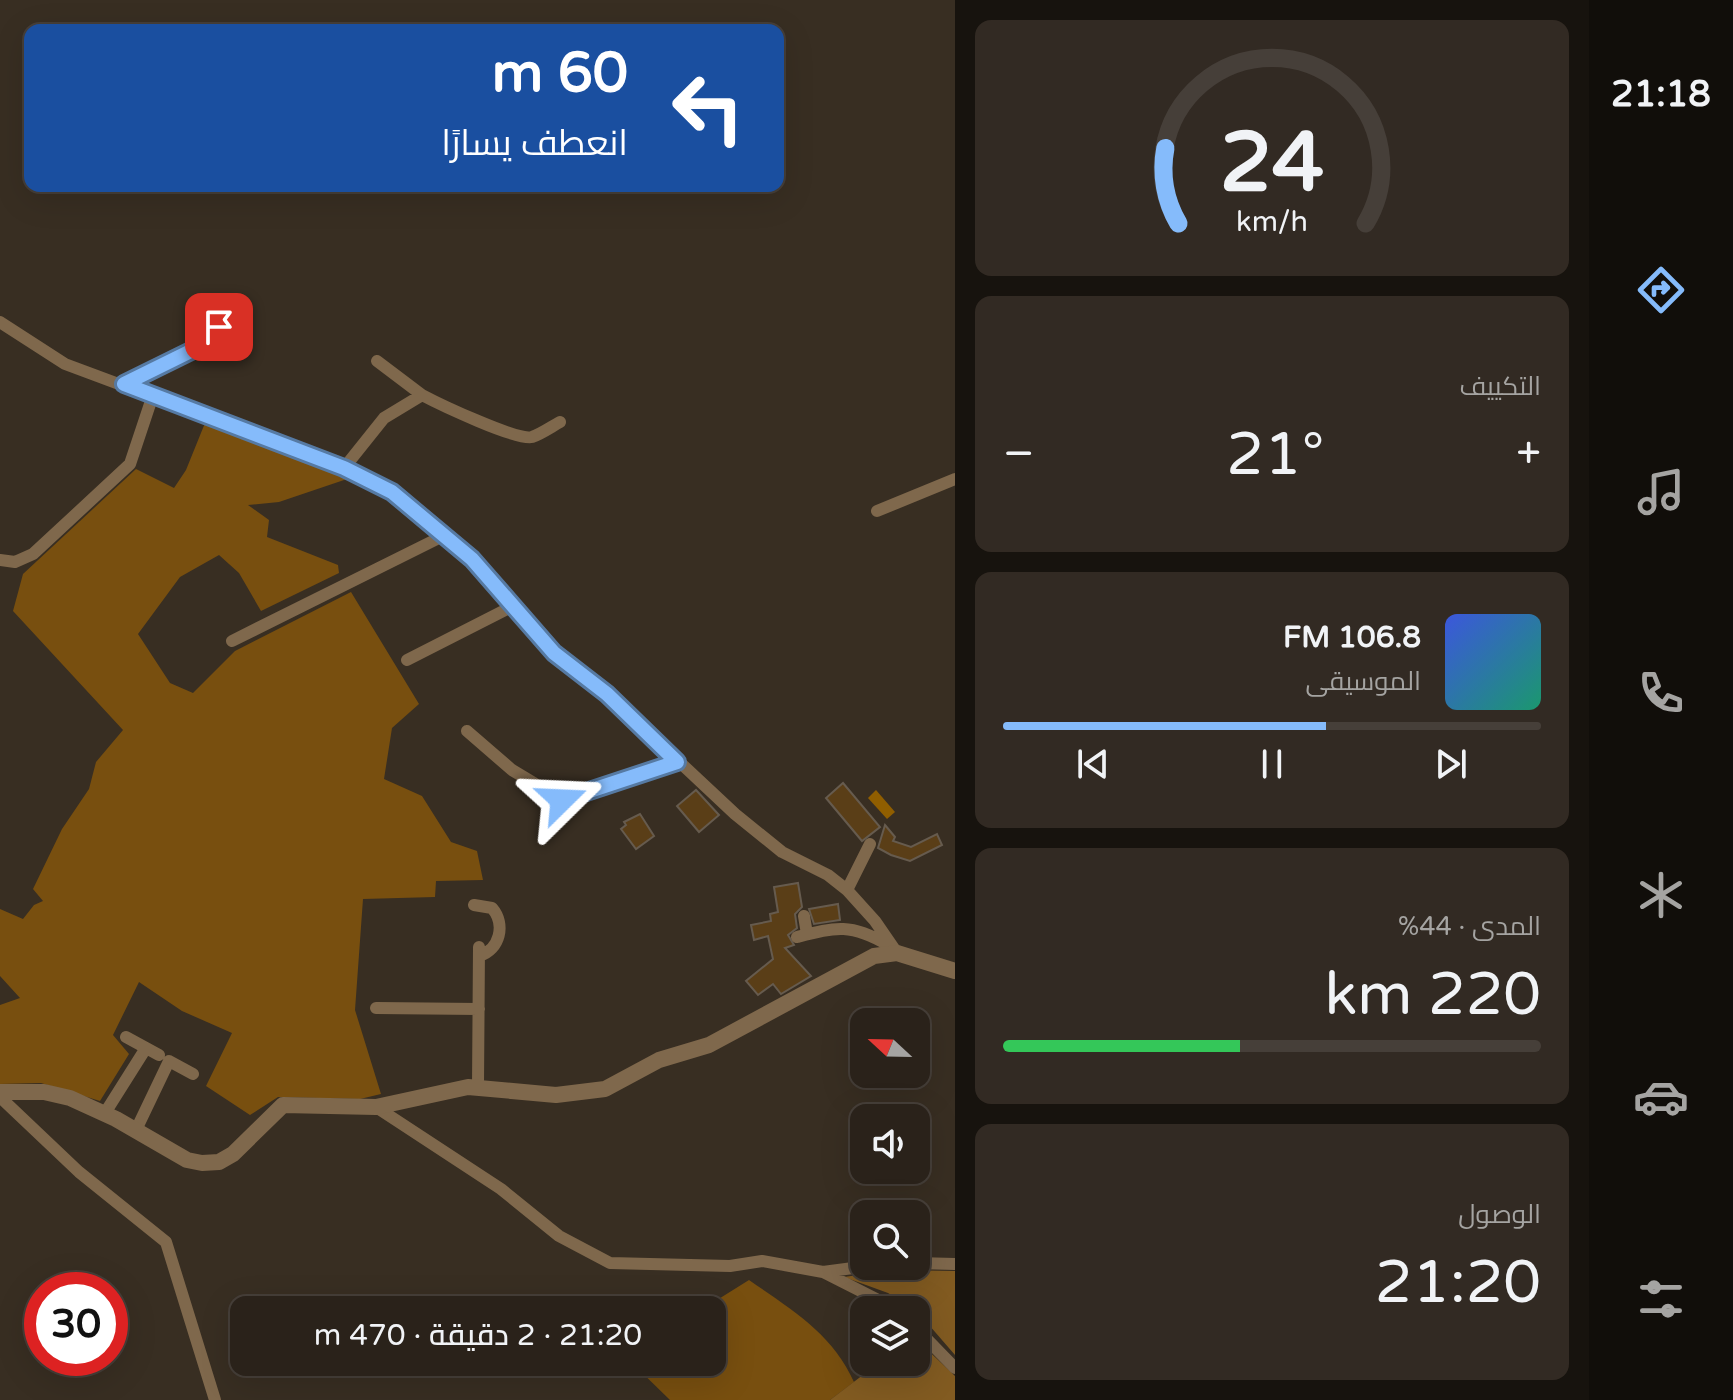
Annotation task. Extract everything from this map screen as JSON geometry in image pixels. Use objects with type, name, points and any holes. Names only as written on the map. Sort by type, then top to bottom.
[{"type":"street","points":[[124,384],[199,347],[239,308]]},
{"type":"street","points":[[0,322],[49,356],[344,468],[392,492],[445,535],[496,584],[511,607],[554,653],[607,694],[764,840],[828,875],[847,890],[875,921],[894,949]]},
{"type":"street","points":[[377,361],[422,395],[472,415],[498,431],[530,438],[560,422]]},
{"type":"street","points":[[0,560],[15,562],[33,554],[130,464],[153,395]]},
{"type":"street","points":[[344,468],[368,443],[384,418],[422,395]]},
{"type":"street","points":[[877,511],[955,479]]},
{"type":"street","points":[[232,641],[445,535]]},
{"type":"street","points":[[407,660],[511,607]]},
{"type":"street","points":[[467,731],[512,770],[562,800],[677,762]]},
{"type":"street","points":[[847,890],[870,844]]},
{"type":"street","points":[[474,905],[492,908],[499,920],[497,942],[490,951],[479,951],[478,1086]]},
{"type":"street","points":[[804,916],[802,936],[843,926],[858,929],[894,949],[955,971]]},
{"type":"street","points":[[0,1094],[55,1094],[105,1113],[187,1160],[219,1162],[233,1154],[273,1110],[283,1105],[376,1107],[431,1093],[478,1086],[556,1095],[605,1089],[659,1060],[709,1045],[857,964],[894,949]]},
{"type":"street","points":[[376,1008],[479,1009]]},
{"type":"street","points":[[126,1037],[159,1055]]},
{"type":"street","points":[[105,1113],[146,1048]]},
{"type":"street","points":[[136,1130],[169,1061],[193,1074]]},
{"type":"street","points":[[0,1094],[79,1172],[166,1242],[215,1400]]},
{"type":"street","points":[[376,1107],[501,1189],[559,1236],[610,1263],[730,1266],[762,1261],[823,1272],[870,1296]]},
{"type":"street","points":[[930,1263],[955,1264]]},
{"type":"street","points":[[823,1272],[850,1268]]},
{"type":"street","points":[[930,1342],[955,1368]]},
{"type":"shaded area","points":[[205,423],[347,479],[279,502],[248,505],[269,520],[267,537],[338,565],[339,573],[261,611],[239,573],[219,555],[180,577],[138,634],[170,683],[193,693],[235,651],[351,592],[419,704],[392,728],[384,779],[422,796],[451,842],[477,851],[483,880],[436,881],[435,897],[363,899],[355,1010],[381,1094],[360,1099],[278,1097],[250,1115],[206,1086],[232,1033],[182,1011],[139,982],[113,1035],[129,1054],[100,1101],[41,1083],[0,1084],[0,1005],[20,998],[0,976],[0,909],[23,919],[34,905],[43,901],[33,889],[62,829],[89,789],[96,762],[123,730],[13,611],[23,574],[136,469],[174,488],[186,470]]},
{"type":"shaded area","points":[[876,790],[895,812],[887,819],[868,798]]},
{"type":"shaded area","points":[[930,1271],[955,1271],[955,1355],[930,1326],[930,1296],[893,1296],[852,1280],[930,1280]]},
{"type":"shaded area","points":[[749,1280],[823,1336],[854,1382],[830,1400],[670,1400],[645,1376],[726,1376],[726,1296],[723,1296]]},
{"type":"shaded area","points":[[930,1352],[955,1376],[955,1400],[830,1400],[862,1376],[930,1376]]},
{"type":"building","points":[[843,783],[880,827],[862,841],[826,798]]},
{"type":"building","points":[[696,790],[719,815],[699,832],[677,806]]},
{"type":"building","points":[[640,814],[654,836],[636,849],[621,829],[626,825],[624,822]]},
{"type":"building","points":[[885,825],[895,837],[893,841],[911,847],[937,834],[942,845],[910,861],[891,855],[878,848]]},
{"type":"building","points":[[798,883],[802,907],[795,914],[797,928],[788,935],[794,945],[785,948],[811,976],[781,994],[773,984],[758,995],[746,981],[773,959],[768,936],[754,940],[751,925],[771,921],[770,914],[778,912],[774,887]]},
{"type":"building","points":[[838,904],[840,920],[814,924],[809,909]]},
{"type":"route","points":[[219,327],[199,347],[124,384],[344,468],[392,492],[472,559],[554,653],[607,694],[677,762],[617,779],[562,800]]}]
